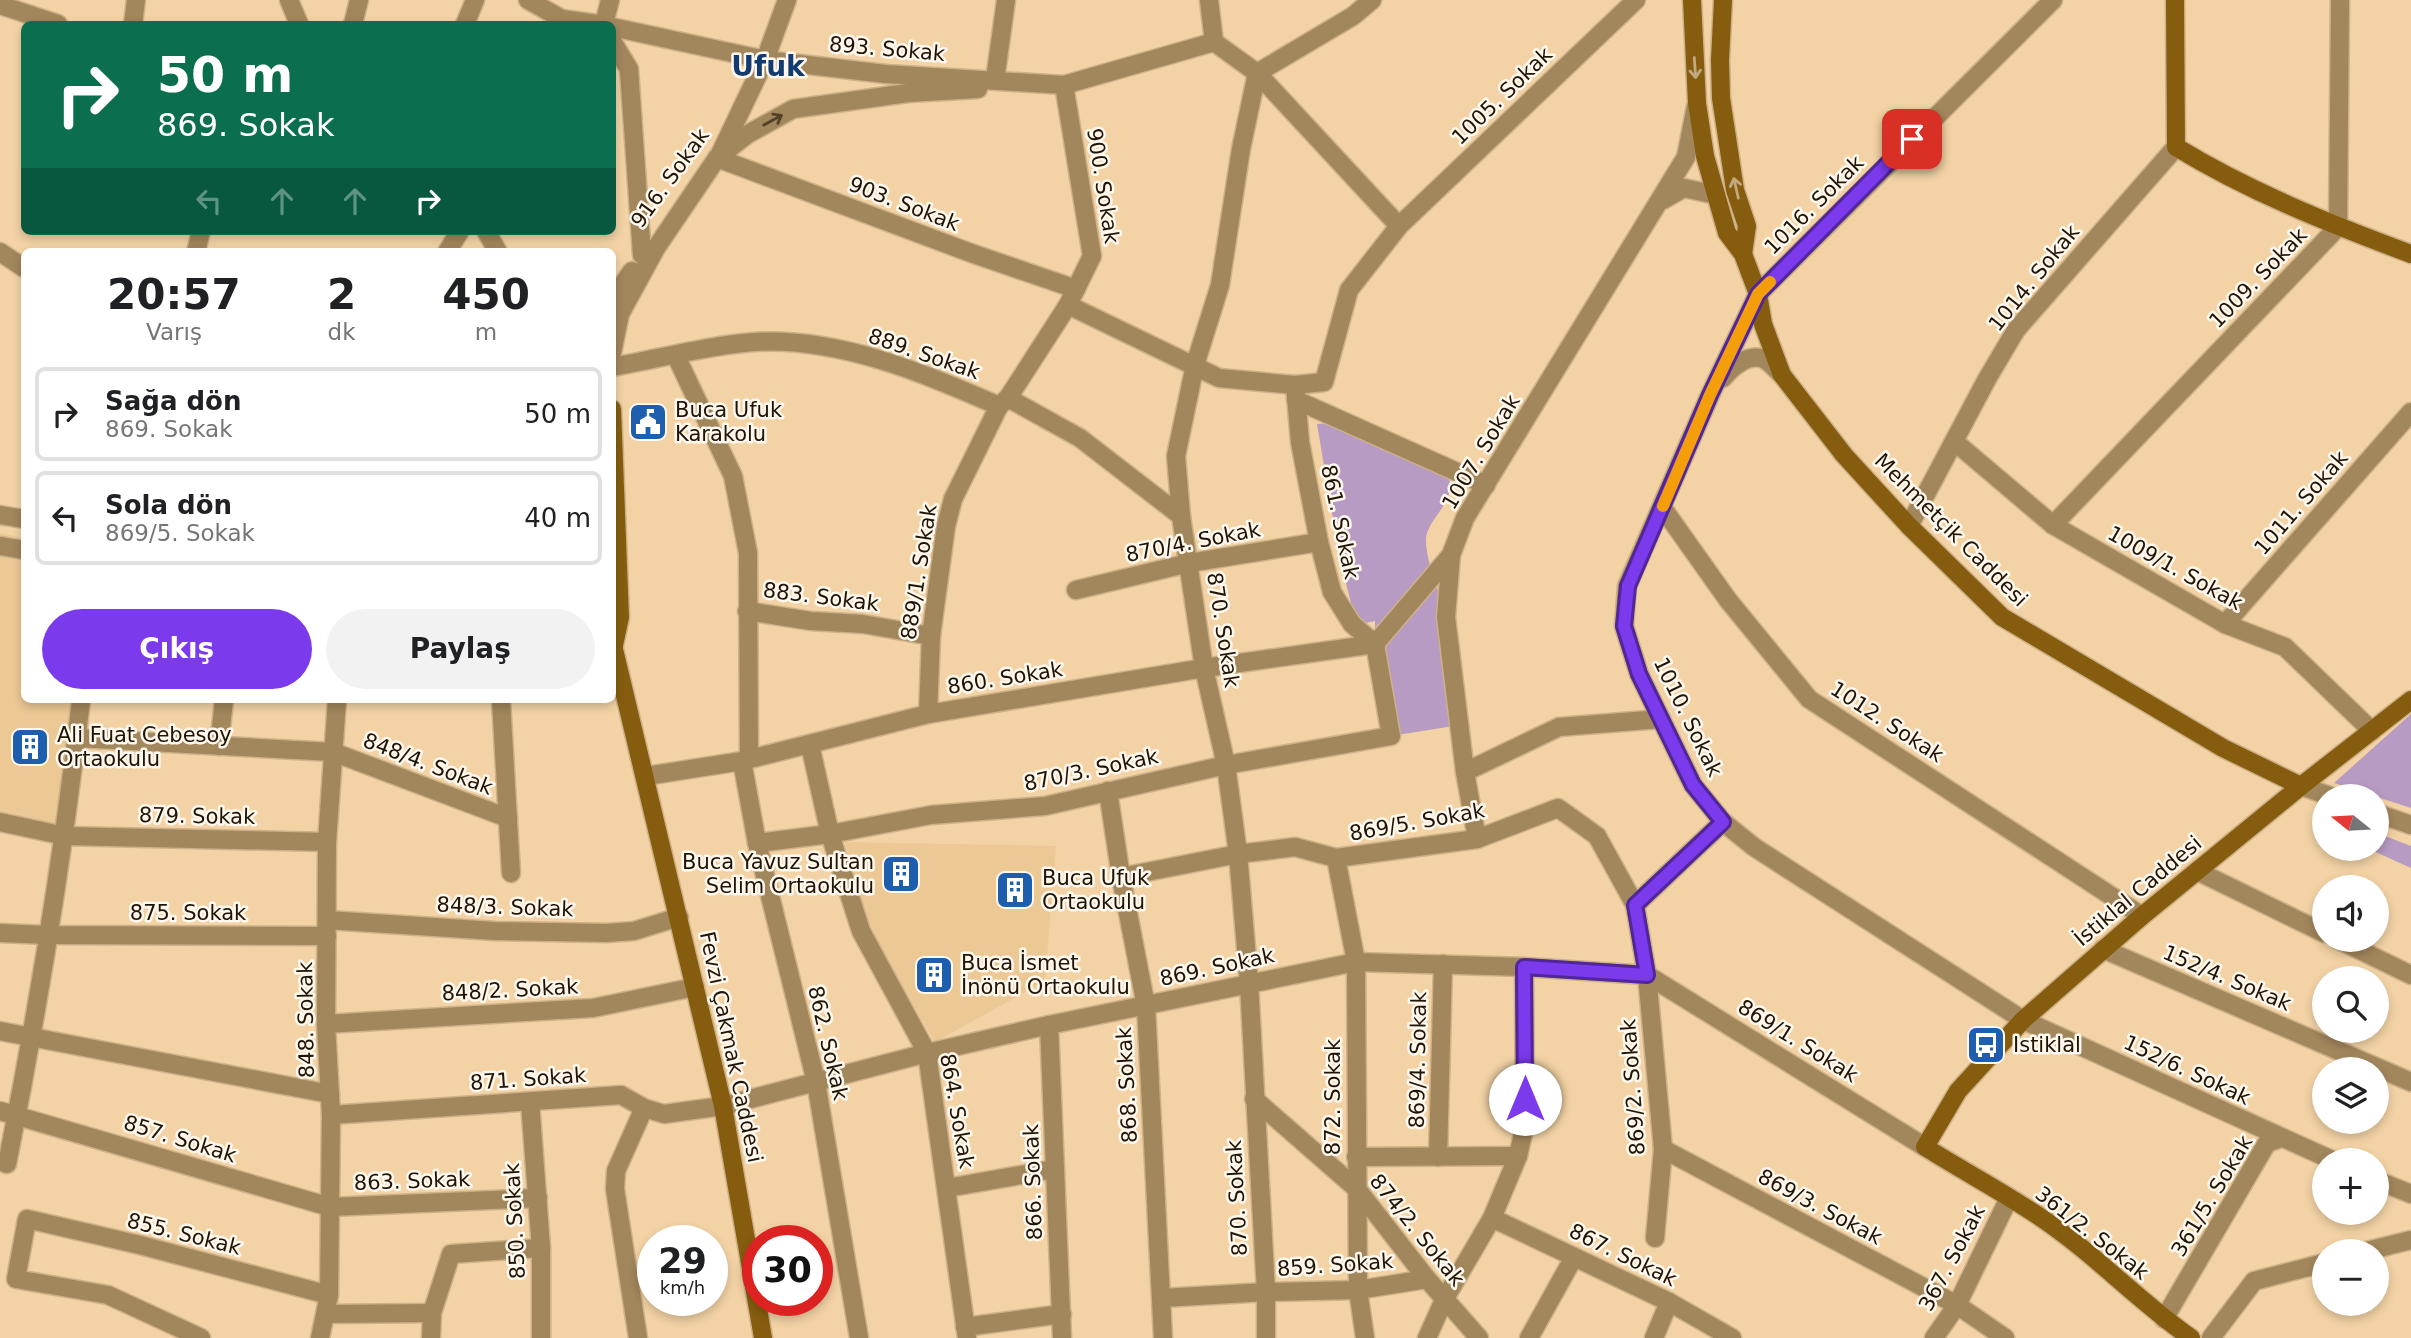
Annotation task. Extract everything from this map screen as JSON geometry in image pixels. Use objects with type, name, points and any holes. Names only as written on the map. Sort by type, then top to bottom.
[{"type":"main road","name":"Mehmetçik Caddesi","points":[[1692,0],[1697,103],[1705,156],[1727,233],[1743,254],[1758,294],[1763,324],[1782,375],[1844,455],[1909,526],[2001,617],[2223,748],[2301,786]]},
{"type":"main road","name":"Mehmetçik Caddesi","points":[[1723,0],[1721,98],[1735,190],[1747,226],[1743,254]]},
{"type":"main road","points":[[2175,0],[2176,147],[2223,175],[2338,227],[2411,254]]},
{"type":"main road","name":"Fevzi Çakmak Caddesi","points":[[616,513],[620,617],[616,632]]},
{"type":"main road","name":"Fevzi Çakmak Caddesi","points":[[617,675],[646,776],[723,1106],[763,1338]]},
{"type":"main road","name":"İstiklal Caddesi","points":[[1925,1147],[1958,1091],[2024,1020],[2142,916],[2411,699]]},
{"type":"main road","name":"361/2. Sokak","points":[[1925,1147],[2039,1216],[2191,1338]]},
{"type":"street","points":[[133,21],[135,0]]},
{"type":"street","points":[[289,0],[298,21]]},
{"type":"street","points":[[354,21],[359,0]]},
{"type":"street","points":[[466,21],[475,0]]},
{"type":"street","points":[[528,0],[560,21]]},
{"type":"street","points":[[602,21],[610,0]]},
{"type":"street","name":"916. Sokak","points":[[616,294],[642,255],[718,158],[765,60],[787,0]]},
{"type":"street","points":[[995,80],[1006,0]]},
{"type":"street","points":[[1209,0],[1214,42],[1257,73],[1399,226]]},
{"type":"street","points":[[1257,73],[1353,16],[1372,0]]},
{"type":"street","name":"1005. Sokak","points":[[1296,393],[1324,382],[1349,290],[1399,226],[1636,0]]},
{"type":"street","name":"1016. Sokak","points":[[1758,294],[2053,0]]},
{"type":"street","name":"1009. Sokak","points":[[2053,525],[2338,227],[2340,0]]},
{"type":"street","points":[[0,5],[49,21]]},
{"type":"street","name":"893. Sokak","points":[[616,28],[765,60],[886,74],[1064,85],[1214,42]]},
{"type":"street","points":[[616,48],[629,69],[642,255]]},
{"type":"street","name":"870. Sokak","points":[[1257,73],[1241,149],[1220,285],[1195,365],[1176,456],[1181,516],[1204,668],[1226,765],[1238,854],[1249,983],[1266,1292],[1266,1338]]},
{"type":"street","name":"893. Sokak","points":[[718,158],[748,134],[793,109],[908,93],[1035,83]]},
{"type":"street","name":"900. Sokak","points":[[1004,402],[1072,297],[1091,256],[1064,85]]},
{"type":"street","name":"1007. Sokak","points":[[1477,839],[1465,772],[1446,617],[1451,555],[1465,518],[1686,157],[1697,103]]},
{"type":"street","name":"1014. Sokak","points":[[1909,526],[1987,379],[2017,330],[2176,147]]},
{"type":"street","points":[[616,334],[620,314],[656,248],[718,158]]},
{"type":"street","name":"903. Sokak","points":[[718,158],[971,253],[1072,297],[1219,378],[1296,393]]},
{"type":"street","points":[[1660,202],[1684,188],[1716,195]]},
{"type":"street","points":[[0,252],[21,266]]},
{"type":"street","name":"1010. Sokak","points":[[1758,294],[1710,395],[1628,586],[1624,626],[1639,674],[1693,785],[1723,822],[1754,847],[2024,1020]]},
{"type":"street","name":"889. Sokak","points":[[616,366],[755,342],[792,343],[868,356],[1004,402],[1080,438],[1181,516]]},
{"type":"street","name":"862. Sokak","points":[[676,356],[733,476],[748,553],[746,760],[757,843],[816,1082],[859,1338]]},
{"type":"street","points":[[1710,395],[1732,367],[1750,358],[1765,359],[1782,375]]},
{"type":"street","points":[[1296,393],[1486,485]]},
{"type":"street","name":"861. Sokak","points":[[1296,393],[1300,442],[1319,542],[1332,592],[1352,624],[1375,644]]},
{"type":"street","name":"889/1. Sokak","points":[[928,714],[931,636],[946,526],[953,499],[1004,402]]},
{"type":"street","name":"1011. Sokak","points":[[2225,624],[2411,412]]},
{"type":"street","name":"1009/1. Sokak","points":[[1955,442],[2053,525],[2225,624],[2286,647],[2372,731]]},
{"type":"street","name":"1012. Sokak","points":[[1662,507],[1728,600],[1809,699],[2142,916]]},
{"type":"street","points":[[0,515],[21,518]]},
{"type":"street","name":"870/4. Sokak","points":[[1076,590],[1189,563],[1319,542]]},
{"type":"street","points":[[0,546],[21,550]]},
{"type":"street","points":[[1375,644],[1451,555]]},
{"type":"street","name":"883. Sokak","points":[[747,611],[811,621],[863,624],[931,636]]},
{"type":"street","name":"860. Sokak","points":[[646,776],[746,760],[928,714],[1204,668],[1375,644]]},
{"type":"street","name":"870/3. Sokak","points":[[757,843],[830,834],[931,815],[1045,806],[1226,765],[1391,736],[1375,644]]},
{"type":"street","points":[[4,1163],[8,1113],[31,1037],[65,836],[81,703]]},
{"type":"street","points":[[219,746],[224,703]]},
{"type":"street","name":"848. Sokak","points":[[320,1338],[329,1295],[331,1115],[326,1024],[327,842],[337,703]]},
{"type":"street","points":[[501,703],[511,873]]},
{"type":"street","points":[[1465,772],[1559,727],[1661,719]]},
{"type":"street","name":"848/4. Sokak","points":[[77,738],[333,752],[508,818]]},
{"type":"street","name":"864. Sokak","points":[[810,745],[830,834],[860,931],[927,1053],[966,1333]]},
{"type":"street","points":[[2301,786],[2312,790]]},
{"type":"street","name":"868. Sokak","points":[[1108,791],[1121,877],[1146,1006],[1163,1338]]},
{"type":"street","name":"869/5. Sokak","points":[[1121,877],[1238,854],[1295,847],[1336,858],[1477,839],[1558,808],[1597,836],[1635,905],[1647,975]]},
{"type":"street","points":[[2389,817],[2411,825]]},
{"type":"street","name":"879. Sokak","points":[[0,822],[65,836],[327,842]]},
{"type":"street","points":[[1635,905],[1723,822]]},
{"type":"street","name":"872. Sokak","points":[[1336,858],[1356,962],[1358,1290],[1365,1338]]},
{"type":"street","points":[[2197,871],[2312,927]]},
{"type":"street","name":"848/3. Sokak","points":[[327,928],[607,933],[634,931],[679,917]]},
{"type":"street","name":"875. Sokak","points":[[0,933],[48,935],[327,928]]},
{"type":"street","name":"152/4. Sokak","points":[[2103,949],[2411,1082]]},
{"type":"street","points":[[2364,952],[2411,975]]},
{"type":"street","name":"869. Sokak","points":[[723,1106],[927,1053],[1049,1025],[1356,962],[1524,967],[1647,975]]},
{"type":"street","name":"869/4. Sokak","points":[[1438,1157],[1443,964]]},
{"type":"street","points":[[1427,1338],[1444,1300],[1492,1217],[1518,1156],[1525,1125],[1524,967]]},
{"type":"street","name":"869/1. Sokak","points":[[1647,975],[1925,1147]]},
{"type":"street","name":"869/2. Sokak","points":[[1647,975],[1662,1149],[1655,1238]]},
{"type":"street","name":"848/2. Sokak","points":[[326,1024],[593,1008],[695,987]]},
{"type":"street","name":"152/6. Sokak","points":[[2024,1020],[2312,1151]]},
{"type":"street","name":"866. Sokak","points":[[1049,1025],[1062,1338]]},
{"type":"street","points":[[0,1031],[330,1094]]},
{"type":"street","name":"871. Sokak","points":[[331,1115],[621,1095],[644,1108],[664,1114],[723,1106]]},
{"type":"street","name":"874/2. Sokak","points":[[1254,1099],[1357,1189],[1444,1300],[1479,1338]]},
{"type":"street","name":"850. Sokak","points":[[530,1102],[541,1248],[541,1338]]},
{"type":"street","points":[[638,1338],[615,1189],[615,1171],[644,1108]]},
{"type":"street","name":"857. Sokak","points":[[8,1113],[330,1207]]},
{"type":"street","name":"361/5. Sokak","points":[[2164,1319],[2267,1143],[2281,1138]]},
{"type":"street","name":"869/3. Sokak","points":[[1662,1149],[1957,1305],[2005,1338]]},
{"type":"street","points":[[1356,1157],[1518,1156]]},
{"type":"street","points":[[947,1188],[1055,1169]]},
{"type":"street","points":[[2389,1185],[2411,1194]]},
{"type":"street","name":"863. Sokak","points":[[330,1207],[538,1198]]},
{"type":"street","name":"367. Sokak","points":[[1934,1338],[1957,1305],[2009,1198]]},
{"type":"street","name":"867. Sokak","points":[[1492,1217],[1669,1302],[1732,1338]]},
{"type":"street","name":"855. Sokak","points":[[201,1338],[108,1295],[16,1279],[27,1219],[140,1245],[329,1295]]},
{"type":"street","points":[[2389,1246],[2411,1240]]},
{"type":"street","points":[[431,1338],[432,1313],[450,1254],[541,1248]]},
{"type":"street","points":[[1529,1338],[1574,1256]]},
{"type":"street","points":[[2211,1338],[2254,1281],[2312,1266]]},
{"type":"street","name":"859. Sokak","points":[[1162,1298],[1358,1290],[1427,1279]]},
{"type":"street","points":[[1654,1338],[1669,1302]]},
{"type":"street","points":[[326,1314],[432,1313]]},
{"type":"street","points":[[966,1333],[1062,1314]]},
{"type":"shaded area","points":[[1331,423],[1448,475],[1450,485],[1446,502],[1431,524],[1426,539],[1428,559],[1444,608],[1460,725],[1391,736],[1375,644],[1375,621],[1365,623],[1354,615],[1339,555],[1317,424]]},
{"type":"shaded area","points":[[0,533],[21,537],[21,703],[78,703],[63,825],[0,811]]},
{"type":"shaded area","points":[[2411,714],[2411,808],[2389,801],[2389,784],[2334,783]]},
{"type":"shaded area","points":[[2389,838],[2411,846],[2411,868],[2389,858]]},
{"type":"shaded area","points":[[845,842],[1056,846],[1045,981],[935,1042],[864,922]]},
{"type":"slow traffic","points":[[1663,506],[1710,395],[1758,294],[1770,282]]},
{"type":"place","name":"Buca Ufuk Karakolu","points":[[648,422]]},
{"type":"place","name":"Ali Fuat Cebesoy Ortaokulu","points":[[30,747]]},
{"type":"place","name":"Buca Yavuz Sultan Selim Ortaokulu","points":[[901,874]]},
{"type":"place","name":"Buca Ufuk Ortaokulu","points":[[1015,890]]},
{"type":"place","name":"Buca İsmet İnönü Ortaokulu","points":[[934,975]]},
{"type":"place","name":"Istiklal","points":[[1986,1045]]},
{"type":"district","name":"Ufuk","points":[[768,66]]},
{"type":"route","points":[[1525,1099],[1524,967],[1647,975],[1635,905],[1723,822],[1693,785],[1639,674],[1624,626],[1628,586],[1710,395],[1758,294],[1912,139]]}]
